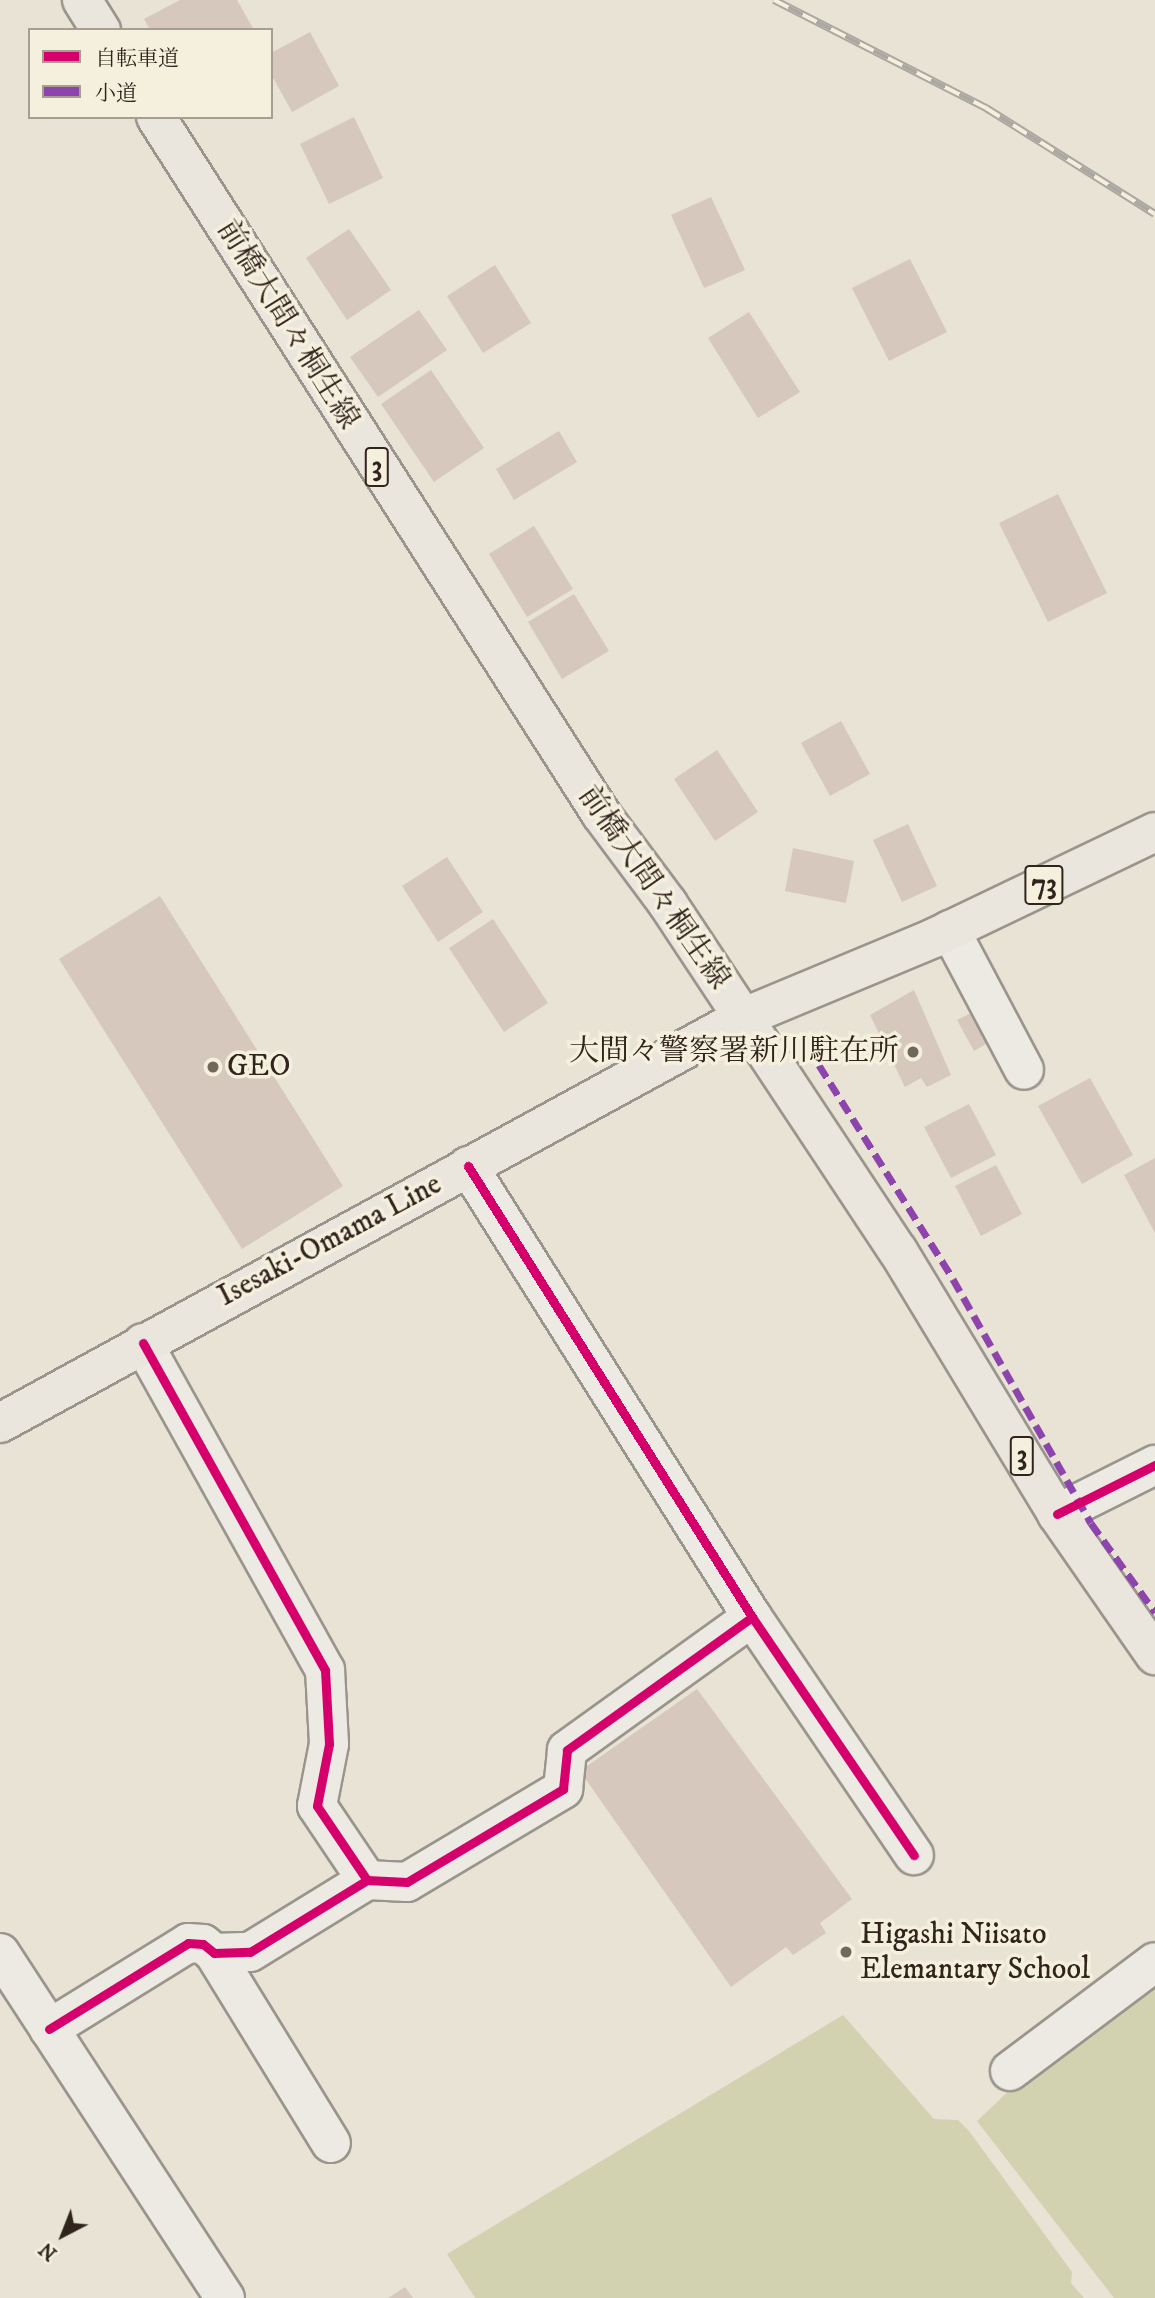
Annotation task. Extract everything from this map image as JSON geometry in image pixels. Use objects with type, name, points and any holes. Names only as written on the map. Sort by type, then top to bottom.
[{"type":"main road","points":[[82,0],[100,28]]},
{"type":"main road","name":"前橋大間々桐生線","points":[[157,119],[601,814],[898,1251],[1057,1514],[1155,1656]]},
{"type":"main road","name":"Isesaki-Omama Line","points":[[0,1423],[742,1018],[950,930],[1155,832]]},
{"type":"street","points":[[950,930],[1024,1070]]},
{"type":"street","points":[[468,1167],[752,1617],[914,1854]]},
{"type":"street","points":[[143,1343],[326,1670],[330,1744],[317,1806],[367,1880]]},
{"type":"street","points":[[1057,1514],[1155,1465]]},
{"type":"street","points":[[214,1953],[250,1952],[367,1880],[407,1882],[563,1789],[568,1750],[752,1617]]},
{"type":"street","points":[[49,2029],[170,1951],[188,1943],[204,1944],[214,1953],[331,2143]]},
{"type":"street","points":[[0,1953],[225,2298]]},
{"type":"street","points":[[1010,2071],[1155,1962]]},
{"type":"green space","points":[[1155,1987],[1155,2298],[1114,2298],[977,2121],[1015,2085]]},
{"type":"green space","points":[[843,2015],[934,2119],[958,2120],[969,2131],[1072,2272],[1071,2283],[1084,2298],[475,2298],[447,2254]]},
{"type":"building","points":[[180,0],[237,0],[253,28],[149,28],[144,19]]},
{"type":"building","points":[[310,32],[339,86],[292,112],[273,78],[273,52]]},
{"type":"building","points":[[354,117],[383,178],[329,204],[300,144]]},
{"type":"building","points":[[711,197],[745,270],[704,288],[671,215]]},
{"type":"building","points":[[349,229],[391,290],[347,320],[306,258]]},
{"type":"building","points":[[910,259],[947,332],[889,361],[852,288]]},
{"type":"building","points":[[495,265],[531,323],[483,353],[447,296]]},
{"type":"building","points":[[419,310],[447,350],[378,397],[350,357]]},
{"type":"building","points":[[749,312],[800,392],[758,418],[708,338]]},
{"type":"building","points":[[431,370],[484,448],[434,482],[381,404]]},
{"type":"building","points":[[559,431],[577,462],[514,500],[496,469]]},
{"type":"building","points":[[1058,494],[1107,593],[1048,622],[999,523]]},
{"type":"building","points":[[534,526],[573,589],[527,617],[489,554]]},
{"type":"building","points":[[574,594],[609,651],[562,679],[528,622]]},
{"type":"building","points":[[841,721],[870,774],[830,796],[801,743]]},
{"type":"building","points":[[717,750],[758,812],[715,841],[674,779]]},
{"type":"building","points":[[908,824],[937,886],[902,902],[873,840]]},
{"type":"building","points":[[793,848],[854,861],[846,903],[785,891]]},
{"type":"building","points":[[447,857],[483,912],[438,942],[402,886]]},
{"type":"building","points":[[160,896],[343,1186],[242,1249],[59,959]]},
{"type":"building","points":[[493,919],[548,1003],[504,1032],[449,948]]},
{"type":"building","name":"大間々警察署新川駐在所","points":[[914,990],[951,1075],[927,1087],[921,1078],[905,1087],[870,1015]]},
{"type":"building","points":[[975,1011],[991,1041],[974,1051],[957,1020]]},
{"type":"building","points":[[1090,1078],[1133,1155],[1082,1184],[1038,1106]]},
{"type":"building","points":[[969,1104],[996,1155],[951,1178],[924,1127]]},
{"type":"building","points":[[1155,1158],[1155,1233],[1124,1175]]},
{"type":"building","points":[[996,1165],[1022,1214],[981,1236],[955,1186]]},
{"type":"building","points":[[697,1689],[852,1899],[820,1923],[826,1933],[793,1955],[786,1947],[731,1987],[580,1771]]},
{"type":"building","points":[[405,2287],[413,2298],[388,2298]]},
{"type":"railway","points":[[774,0],[986,108],[1155,214]]},
{"type":"marked path","points":[[819,1065],[953,1279],[1091,1523],[1155,1612]]},
{"type":"cycle path","points":[[468,1166],[752,1617],[914,1855]]},
{"type":"cycle path","points":[[143,1343],[325,1670],[329,1744],[317,1806],[367,1880]]},
{"type":"cycle path","points":[[1057,1514],[1155,1465]]},
{"type":"cycle path","points":[[49,2029],[188,1943],[203,1944],[214,1953],[250,1952],[367,1880],[407,1882],[563,1789],[567,1750],[752,1617]]},
{"type":"place","name":"大間々警察署新川駐在所","points":[[913,1052]]},
{"type":"place","name":"GEO","points":[[213,1067]]},
{"type":"place","name":"Higashi Niisato Elemantary School","points":[[846,1952]]}]
